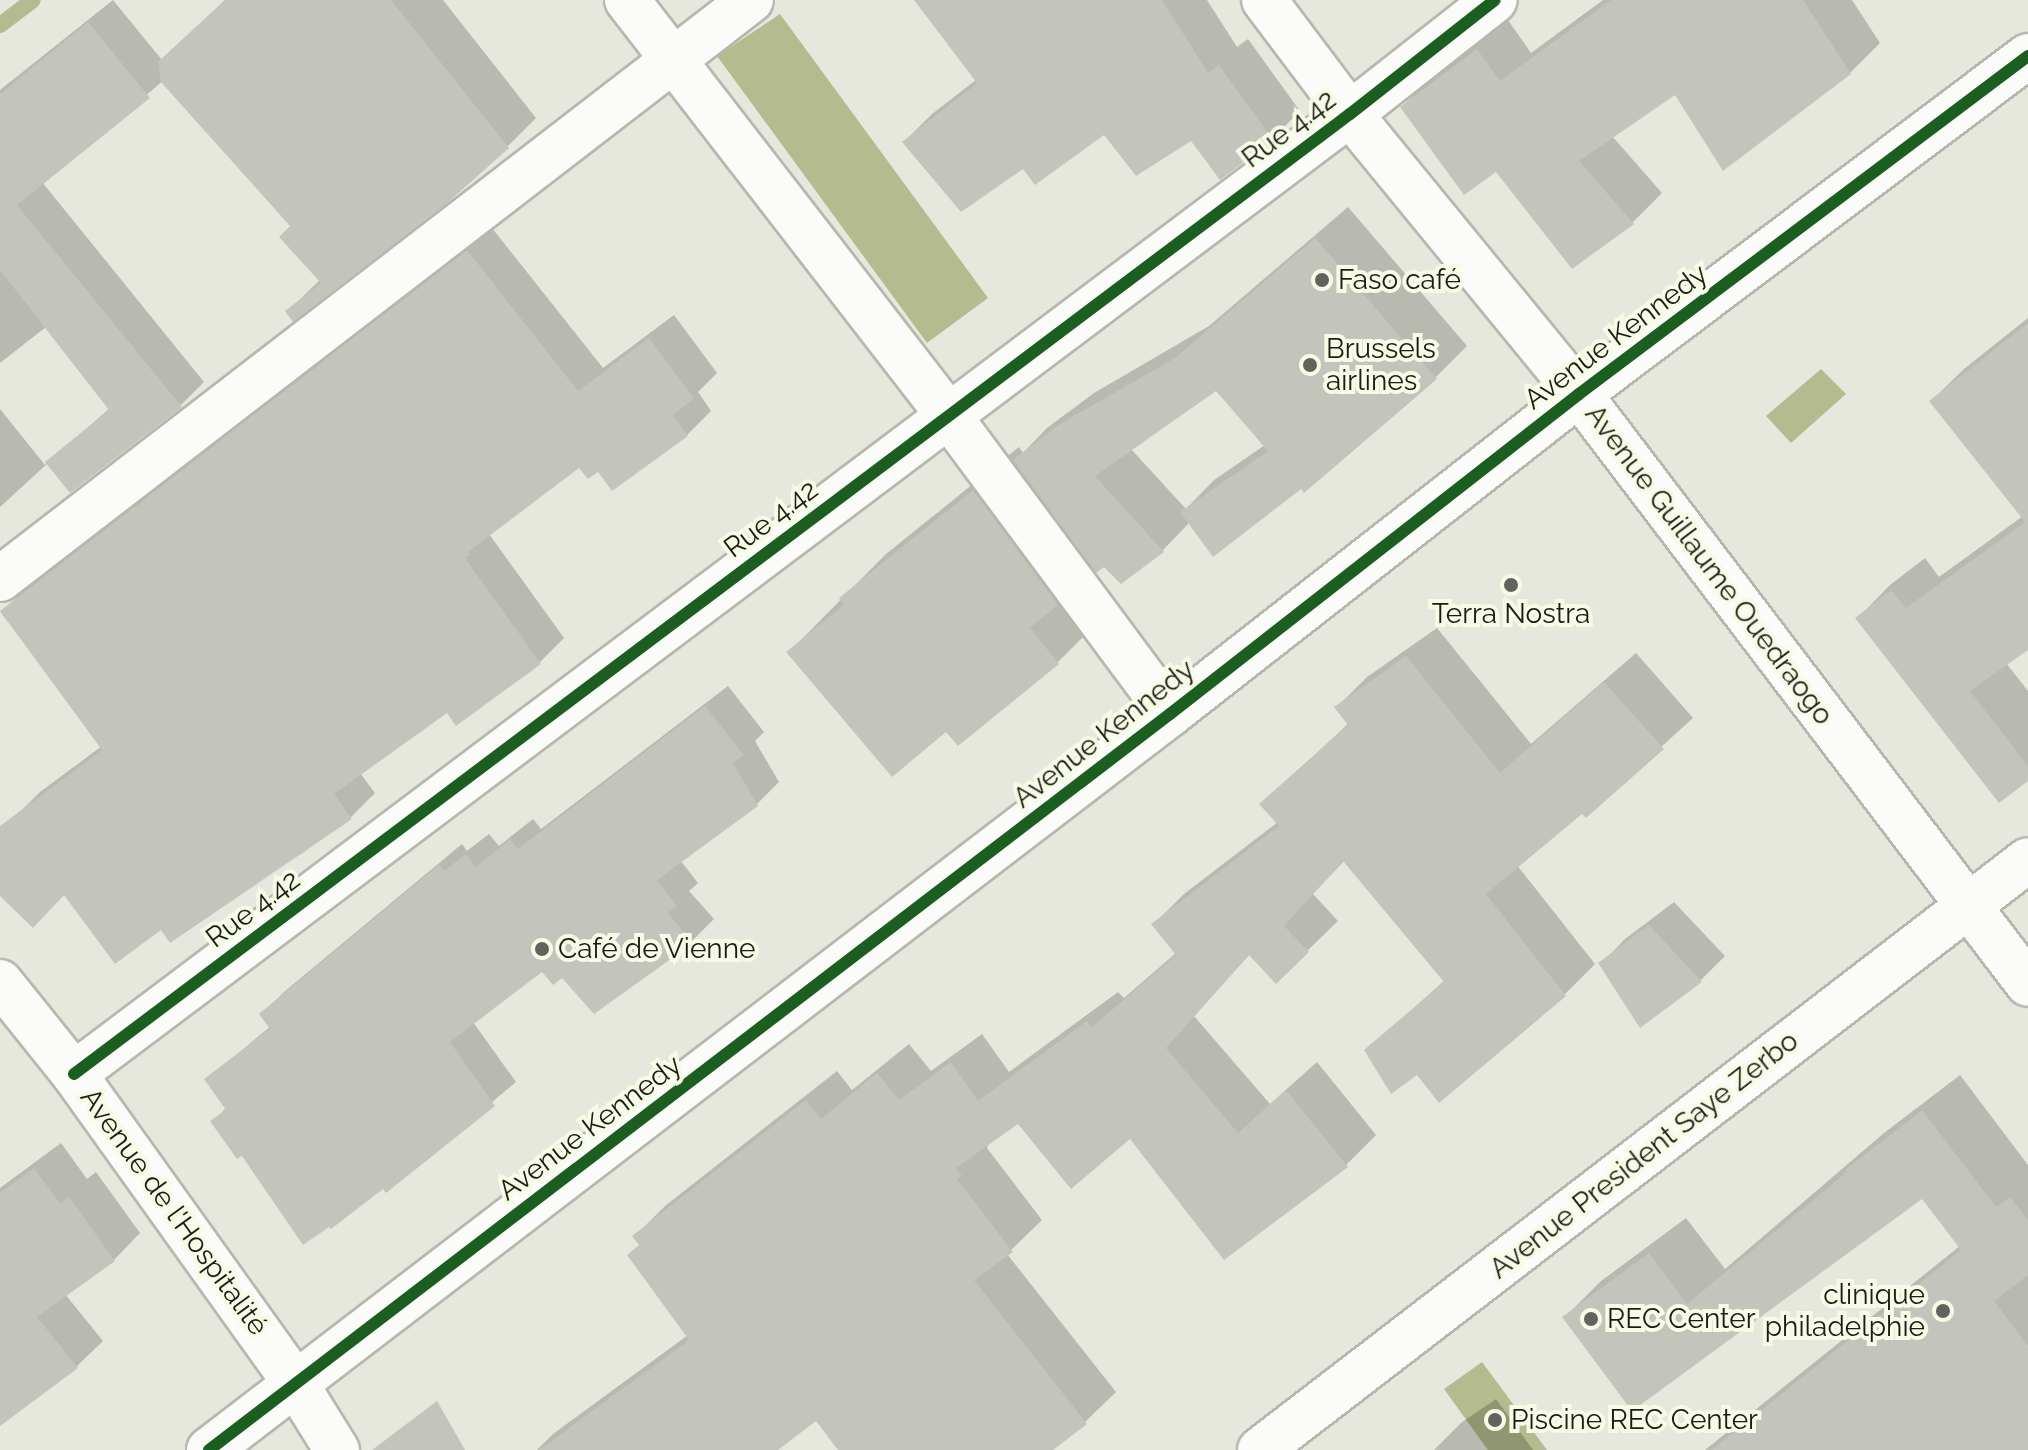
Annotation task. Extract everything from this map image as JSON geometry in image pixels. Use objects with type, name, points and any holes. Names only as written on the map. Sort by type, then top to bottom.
[{"type":"street","points":[[627,0],[949,416],[1170,714]]},
{"type":"street","points":[[0,579],[751,0]]},
{"type":"street","name":"Avenue Guillaume Ouedraogo","points":[[1264,0],[1350,114],[1579,394],[2028,984]]},
{"type":"street","name":"Rue 4.42","points":[[74,1074],[1350,114],[1495,0]]},
{"type":"street","name":"Avenue Kennedy","points":[[209,1450],[1170,714],[1579,394],[2028,56]]},
{"type":"street","name":"Avenue President Saye Zerbo","points":[[1260,1450],[2028,860]]},
{"type":"street","name":"Avenue de l'Hospitalité","points":[[0,982],[74,1074],[296,1384],[337,1450]]},
{"type":"shaded area","points":[[780,14],[988,298],[927,343],[717,56]]},
{"type":"shaded area","points":[[1821,369],[1846,394],[1791,443],[1766,416]]},
{"type":"shaded area","name":"Piscine REC Center","points":[[1482,1362],[1547,1450],[1488,1450],[1444,1389]]},
{"type":"building","points":[[225,0],[391,0],[509,148],[446,204],[293,322],[285,311],[321,283],[279,237],[290,226],[160,81],[159,61]]},
{"type":"building","points":[[914,0],[1162,0],[1208,73],[1219,65],[1273,140],[1220,180],[1191,141],[1136,176],[1104,135],[1035,185],[1023,169],[961,212],[902,142],[977,83]]},
{"type":"building","points":[[1611,0],[1803,0],[1851,74],[1723,171],[1675,95],[1579,161],[1634,224],[1572,269],[1496,172],[1464,195],[1400,107],[1477,49],[1500,81]]},
{"type":"building","points":[[88,22],[150,98],[17,205],[182,407],[70,493],[45,462],[109,410],[0,270],[0,94]]},
{"type":"building","points":[[1315,238],[1437,379],[1304,493],[1301,489],[1213,557],[1180,512],[1268,451],[1216,391],[1095,476],[1164,552],[1121,584],[1104,567],[1096,573],[1013,460],[1060,424],[1175,358]]},
{"type":"building","points":[[467,250],[578,391],[649,338],[694,398],[673,415],[688,436],[612,491],[598,472],[588,479],[579,468],[468,552],[470,555],[465,558],[541,664],[456,726],[447,713],[334,794],[352,819],[170,943],[161,930],[115,964],[64,895],[33,928],[0,896],[0,826],[102,750],[0,611]]},
{"type":"building","points":[[2028,323],[2028,650],[1970,691],[2028,766],[2028,781],[1999,803],[1855,618],[1891,590],[1906,608],[2025,522],[1929,401]]},
{"type":"building","points":[[973,490],[1058,605],[1030,628],[1059,664],[958,746],[946,732],[892,777],[786,652],[844,605],[839,598]]},
{"type":"building","points":[[1406,656],[1500,773],[1604,682],[1664,749],[1586,818],[1582,814],[1486,894],[1566,996],[1439,1103],[1417,1075],[1391,1094],[1364,1050],[1444,982],[1343,861],[1284,926],[1309,952],[1276,984],[1249,955],[1166,1048],[1238,1133],[1286,1090],[1348,1167],[1224,1260],[1130,1139],[1071,1189],[1018,1124],[956,1168],[962,1176],[957,1179],[1013,1252],[974,1280],[1087,1424],[1053,1450],[838,1450],[816,1421],[778,1450],[539,1450],[689,1340],[627,1255],[639,1245],[632,1236],[806,1100],[821,1119],[877,1073],[899,1100],[951,1062],[978,1101],[1087,1021],[1092,1027],[1176,955],[1151,924],[1279,826],[1259,804],[1348,725],[1334,707]]},
{"type":"building","points":[[705,706],[744,755],[733,763],[758,806],[657,880],[677,906],[668,913],[693,943],[594,1014],[562,978],[553,985],[542,972],[450,1042],[495,1106],[386,1193],[383,1189],[331,1229],[329,1227],[303,1245],[242,1156],[237,1159],[210,1121],[226,1110],[204,1079],[270,1029],[259,1014],[439,865],[444,871],[466,854],[476,867],[510,839],[518,849]]},
{"type":"building","points":[[1649,925],[1702,982],[1640,1028],[1598,963]]},
{"type":"building","points":[[1922,1110],[1996,1207],[2010,1197],[2028,1220],[2028,1275],[1994,1301],[2028,1346],[2028,1450],[1712,1450],[1961,1250],[1922,1199],[1632,1411],[1562,1317],[1649,1253],[1687,1304],[1847,1172],[1845,1170]]},
{"type":"building","points":[[34,1168],[60,1203],[69,1197],[115,1261],[37,1317],[78,1368],[0,1426],[0,1193]]},
{"type":"building","points":[[437,1401],[465,1450],[372,1450]]},
{"type":"waterway","points":[[0,25],[33,0]]},
{"type":"cycle path","points":[[74,1074],[1350,114],[1495,0]]},
{"type":"cycle path","points":[[209,1450],[1170,714],[1579,394],[2028,56]]},
{"type":"place","name":"Faso café","points":[[1322,280]]},
{"type":"place","name":"Brussels airlines","points":[[1310,365]]},
{"type":"place","name":"Terra Nostra","points":[[1511,585]]},
{"type":"place","name":"Café de Vienne","points":[[542,949]]},
{"type":"place","name":"clinique philadelphie","points":[[1943,1311]]},
{"type":"place","name":"REC Center","points":[[1591,1319]]},
{"type":"place","name":"Piscine REC Center","points":[[1495,1420]]}]
